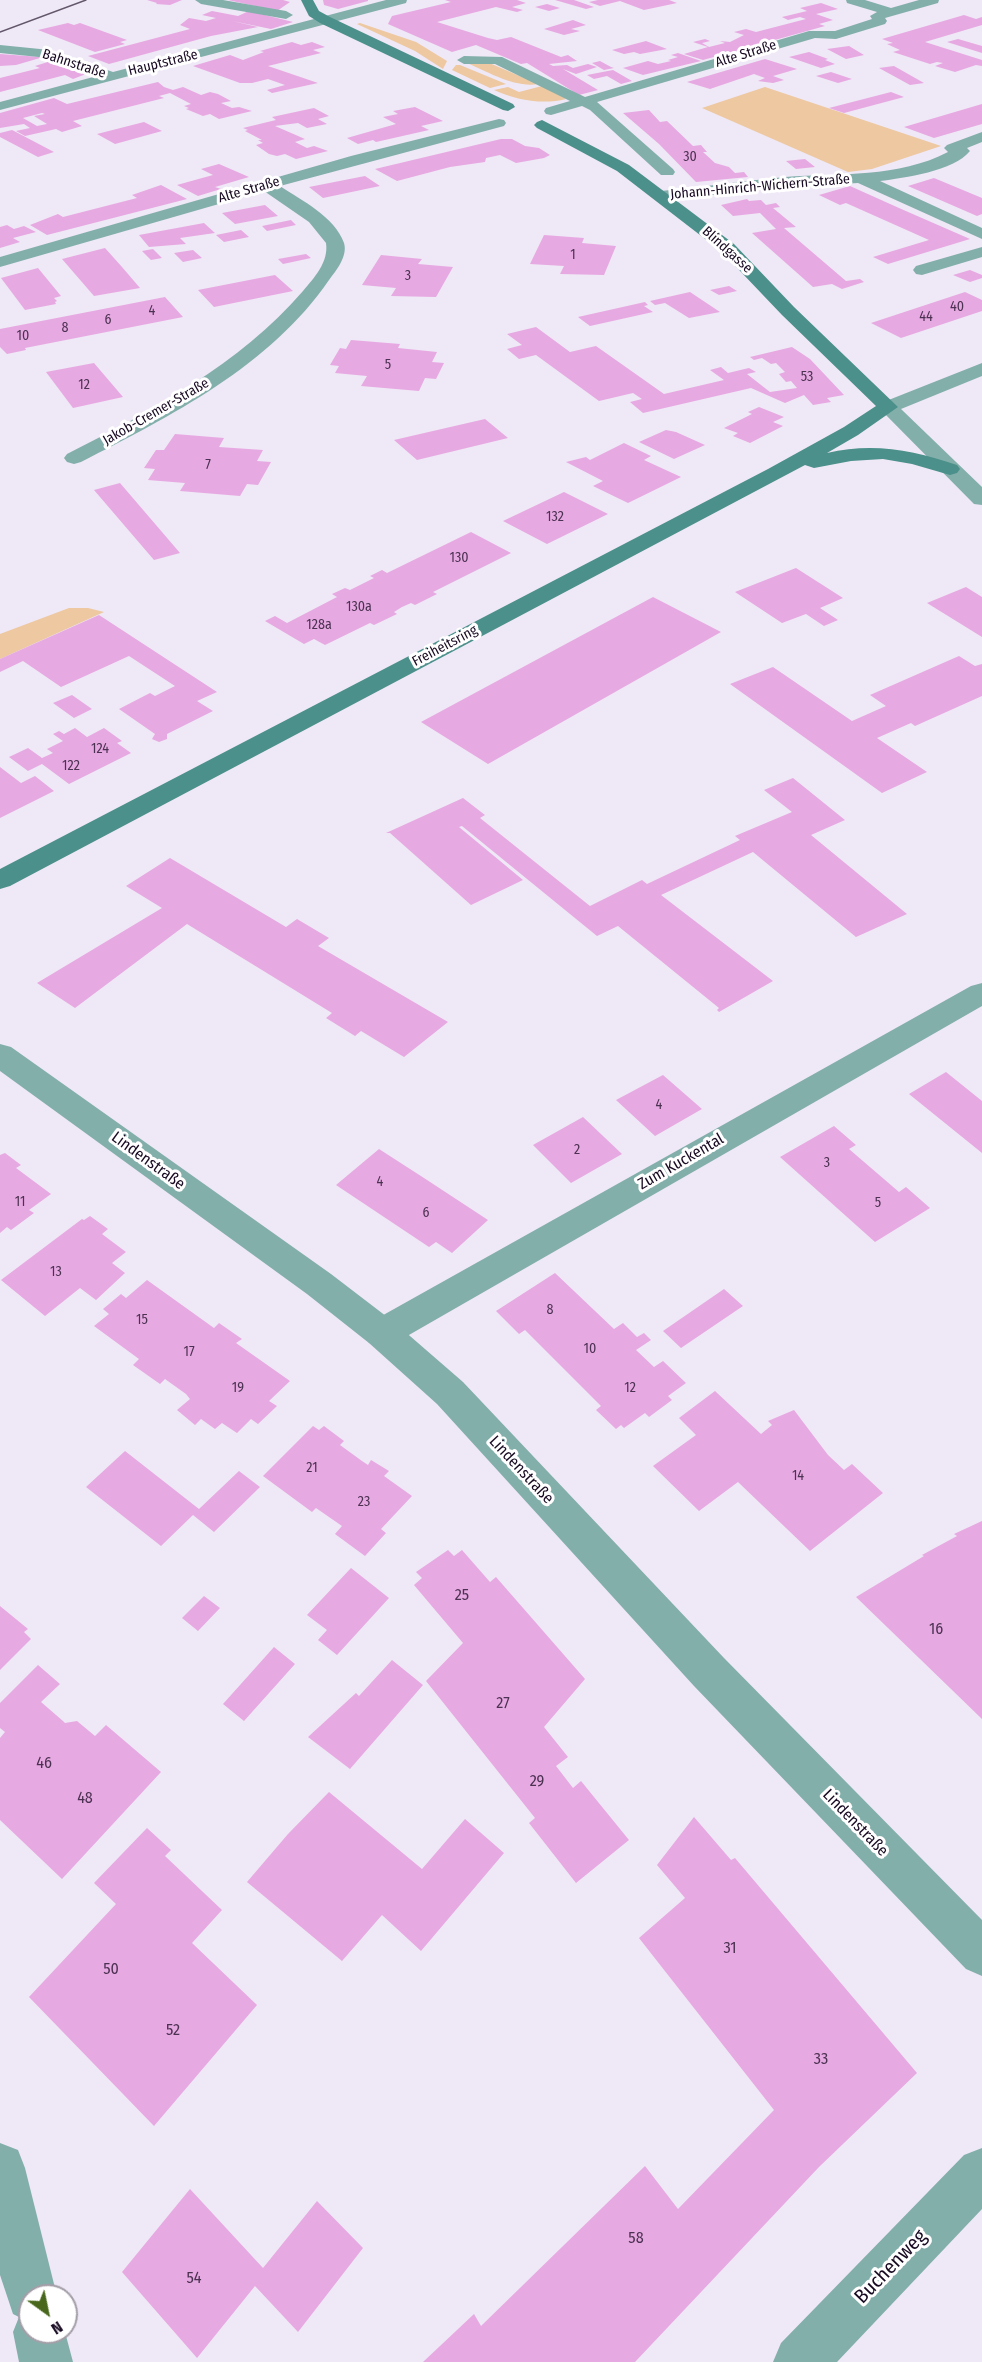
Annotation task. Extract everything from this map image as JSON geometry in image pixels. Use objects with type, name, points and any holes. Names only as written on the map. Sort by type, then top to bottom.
[{"type":"main road","points":[[307,0],[314,13],[325,20],[508,108],[537,115]]},
{"type":"main road","points":[[505,124],[493,116],[508,108]]},
{"type":"main road","name":"Blindgasse","points":[[537,115],[623,168],[728,248],[788,311],[888,406]]},
{"type":"main road","name":"Freiheitsring","points":[[0,880],[775,473],[888,406]]},
{"type":"main road","points":[[775,473],[830,458],[865,452],[908,455],[950,469]]},
{"type":"street","points":[[201,0],[286,15]]},
{"type":"street","name":"Hauptstraße","points":[[0,106],[401,0]]},
{"type":"street","points":[[852,0],[890,12]]},
{"type":"street","name":"Alte Straße","points":[[537,115],[584,103],[814,33],[836,35],[880,21],[876,16],[933,0]]},
{"type":"street","points":[[264,38],[325,36],[368,41]]},
{"type":"street","name":"Bahnstraße","points":[[0,49],[50,54],[111,76]]},
{"type":"street","points":[[464,60],[497,60],[594,107],[667,172]]},
{"type":"street","name":"Alte Straße","points":[[0,262],[357,159],[505,124]]},
{"type":"street","name":"Johann-Hinrich-Wichern-Straße","points":[[661,195],[790,182],[860,178],[919,170],[962,151],[952,148],[982,137]]},
{"type":"street","name":"Johann-Hinrich-Wichern-Straße","points":[[860,178],[982,234]]},
{"type":"street","name":"Jakob-Cremer-Straße","points":[[75,458],[187,398],[227,370],[279,327],[325,275],[333,260],[336,244],[330,233],[303,209],[266,185]]},
{"type":"street","points":[[922,270],[982,252]]},
{"type":"street","points":[[980,494],[950,469],[888,406],[982,369]]},
{"type":"street","name":"Zum Kuckental","points":[[382,1333],[982,993]]},
{"type":"street","name":"Lindenstraße","points":[[0,1055],[310,1277],[382,1333],[450,1393],[709,1672],[982,1953]]},
{"type":"street","points":[[0,2169],[28,2284]]},
{"type":"street","name":"Buchenweg","points":[[800,2362],[982,2173]]},
{"type":"street","points":[[42,2344],[46,2362]]},
{"type":"shaded area","points":[[360,23],[416,42],[447,61],[443,69],[415,51],[357,24]]},
{"type":"shaded area","points":[[487,62],[538,84],[520,84],[467,63]]},
{"type":"shaded area","points":[[456,65],[506,84],[490,88],[452,70]]},
{"type":"shaded area","points":[[542,86],[566,99],[548,102],[529,100],[494,90],[508,87],[519,92]]},
{"type":"shaded area","points":[[765,87],[941,146],[872,169],[848,172],[702,108]]},
{"type":"shaded area","points":[[69,608],[88,608],[104,612],[0,659],[0,634]]},
{"type":"building","points":[[147,0],[182,0],[170,5],[156,4]]},
{"type":"building","points":[[228,0],[283,0],[290,2],[277,11]]},
{"type":"building","points":[[323,0],[368,1],[338,9],[324,5]]},
{"type":"building","points":[[445,0],[517,0],[526,3],[512,7],[523,10],[517,12],[496,7],[437,22],[497,40],[511,37],[561,57],[568,55],[577,61],[549,64],[553,66],[567,65],[573,68],[588,64],[597,67],[576,74],[563,69],[598,90],[579,95],[527,63],[521,64],[476,45],[452,52],[388,24],[392,16],[451,2]]},
{"type":"building","points":[[555,0],[574,0],[594,7],[586,9]]},
{"type":"building","points":[[598,0],[669,0],[677,3],[644,10],[620,1],[600,6],[589,2]]},
{"type":"building","points":[[821,3],[838,9],[816,14],[833,20],[819,24],[825,26],[703,60],[684,54],[708,47],[693,42],[705,39],[710,41],[702,43],[709,47],[725,43],[720,41],[730,42],[744,35],[734,32],[746,29],[756,32],[806,19],[800,17],[788,20],[782,17],[807,11],[800,8]]},
{"type":"building","points":[[547,4],[560,8],[549,11],[535,7]]},
{"type":"building","points":[[212,11],[238,16],[249,11],[293,22],[271,29],[232,21],[258,27],[211,36],[109,64],[88,56],[190,29],[180,25],[189,18],[206,21],[216,18],[202,15]]},
{"type":"building","points":[[964,15],[976,19],[982,17],[982,25],[925,42],[982,60],[982,66],[976,65],[955,72],[935,66],[943,63],[930,64],[893,52],[900,50],[887,44],[893,43],[882,39]]},
{"type":"building","points":[[573,20],[586,25],[571,29],[580,31],[564,35],[544,29]]},
{"type":"building","points":[[68,23],[74,25],[80,23],[127,40],[120,42],[125,44],[95,52],[38,30]]},
{"type":"building","points":[[958,39],[982,46],[982,53],[947,42]]},
{"type":"building","points":[[646,41],[667,49],[640,54],[634,52],[624,54],[612,50]]},
{"type":"building","points":[[292,42],[301,45],[312,42],[325,47],[313,50],[321,53],[268,66],[318,83],[272,93],[267,90],[285,85],[268,79],[240,83],[193,66],[230,55],[243,60],[264,52],[260,51]]},
{"type":"building","points":[[849,46],[864,55],[846,59],[827,49]]},
{"type":"building","points":[[809,52],[835,64],[821,68],[789,57]]},
{"type":"building","points":[[678,53],[701,61],[643,75],[623,68],[648,61],[658,64],[671,61],[668,60],[678,57],[671,55]]},
{"type":"building","points":[[0,54],[40,58],[16,65],[0,66]]},
{"type":"building","points":[[765,59],[797,69],[773,76],[784,80],[773,83],[758,81],[765,78],[754,74],[710,89],[687,82]]},
{"type":"building","points":[[51,61],[86,74],[73,79],[65,75],[0,92],[0,78],[40,68],[35,66]]},
{"type":"building","points":[[600,61],[614,68],[604,70],[592,63]]},
{"type":"building","points":[[894,66],[924,83],[910,85],[879,68]]},
{"type":"building","points":[[613,70],[632,81],[621,84],[607,76],[594,79],[587,75]]},
{"type":"building","points":[[831,72],[852,79],[838,83],[816,76]]},
{"type":"building","points":[[158,82],[173,90],[183,87],[201,95],[210,92],[218,94],[231,101],[221,103],[232,108],[239,107],[252,111],[219,119],[210,114],[203,116],[186,109],[189,108],[184,106],[191,104],[170,93],[159,96],[164,98],[73,121],[82,126],[62,132],[56,129],[25,136],[16,131],[30,128],[24,124],[0,128],[0,113],[54,98],[67,104]],"holes":[[[42,113],[45,114],[34,116],[47,124],[37,126],[23,118]]]},
{"type":"building","points":[[891,92],[904,97],[844,113],[829,108]]},
{"type":"building","points":[[982,104],[982,124],[934,138],[904,127]]},
{"type":"building","points":[[415,107],[443,121],[421,126],[429,130],[376,142],[373,140],[358,144],[347,138],[396,124],[383,117],[398,114],[393,111]]},
{"type":"building","points":[[314,108],[329,116],[318,119],[327,124],[307,128],[298,123],[275,126],[305,139],[295,142],[307,148],[314,146],[328,151],[296,159],[285,154],[277,156],[269,154],[256,145],[263,143],[258,140],[262,140],[243,128],[276,120],[272,117]]},
{"type":"building","points":[[649,110],[660,122],[667,121],[693,146],[701,145],[707,152],[703,152],[715,163],[729,167],[735,173],[744,172],[748,177],[696,182],[659,144],[623,113]]},
{"type":"building","points":[[144,122],[162,131],[115,144],[97,134]]},
{"type":"building","points":[[12,130],[54,152],[38,157],[0,137],[0,133]]},
{"type":"building","points":[[501,139],[512,139],[525,146],[539,148],[550,155],[516,163],[500,155],[486,158],[485,162],[450,167],[397,181],[375,169]]},
{"type":"building","points":[[805,159],[815,167],[796,169],[786,161]]},
{"type":"building","points":[[219,164],[249,177],[215,187],[221,189],[198,196],[177,185],[213,175],[201,169]]},
{"type":"building","points":[[365,176],[380,186],[323,198],[309,187]]},
{"type":"building","points":[[934,178],[982,198],[982,214],[977,216],[908,186]]},
{"type":"building","points":[[161,185],[187,199],[47,235],[30,225],[58,214],[63,217],[137,198],[132,195]]},
{"type":"building","points":[[850,186],[970,239],[888,264],[873,257],[929,240],[846,203],[840,205],[819,195]]},
{"type":"building","points":[[747,199],[749,201],[761,200],[766,205],[776,203],[780,207],[773,208],[796,227],[784,228],[846,281],[860,279],[864,282],[842,289],[832,284],[813,287],[752,233],[776,229],[760,213],[733,216],[721,205]]},
{"type":"building","points":[[265,205],[278,216],[235,224],[222,213]]},
{"type":"building","points":[[291,220],[296,225],[267,231],[262,226]]},
{"type":"building","points":[[204,223],[215,233],[180,238],[186,244],[149,247],[139,235]]},
{"type":"building","points":[[7,225],[14,229],[24,226],[36,232],[13,238],[20,242],[0,248],[0,227]]},
{"type":"building","points":[[241,230],[249,237],[224,242],[216,235]]},
{"type":"building","points":[[544,235],[584,238],[582,243],[616,246],[604,275],[560,274],[564,266],[530,264]]},
{"type":"building","points":[[105,248],[140,288],[94,296],[62,259]]},
{"type":"building","points":[[153,249],[162,258],[151,260],[142,251]]},
{"type":"building","points":[[193,250],[202,258],[183,262],[174,253]]},
{"type":"building","points":[[306,254],[311,258],[283,264],[278,259]]},
{"type":"building","points":[[381,255],[422,259],[418,264],[453,267],[436,297],[391,296],[396,288],[362,285]]},
{"type":"building","points":[[38,268],[61,296],[54,298],[57,301],[56,304],[25,310],[1,278]]},
{"type":"building","points":[[970,270],[982,275],[982,278],[970,282],[953,275]]},
{"type":"building","points":[[275,275],[293,291],[214,307],[198,290]]},
{"type":"building","points":[[729,286],[737,291],[719,295],[710,290]]},
{"type":"building","points":[[690,292],[720,312],[689,318],[665,303],[655,305],[650,301]]},
{"type":"building","points":[[965,292],[982,300],[982,311],[901,338],[871,323]]},
{"type":"building","points":[[165,297],[183,317],[25,348],[26,350],[7,354],[0,347],[0,329]]},
{"type":"building","points":[[645,302],[648,305],[644,306],[653,312],[590,326],[578,317]]},
{"type":"building","points":[[536,327],[570,352],[596,346],[664,394],[724,380],[710,370],[721,367],[728,373],[749,368],[756,372],[747,374],[770,392],[797,388],[791,381],[786,382],[779,374],[785,372],[776,363],[771,364],[762,358],[754,360],[750,357],[792,347],[810,359],[844,395],[827,398],[831,402],[813,405],[804,395],[785,403],[751,388],[643,413],[630,402],[642,399],[633,393],[599,401],[536,355],[519,359],[507,349],[522,345],[507,334]]},
{"type":"building","points":[[351,340],[400,344],[398,348],[437,352],[432,362],[444,363],[436,379],[425,378],[419,391],[361,386],[367,376],[335,373],[339,366],[330,365],[340,348],[346,349]]},
{"type":"building","points":[[94,363],[123,397],[73,408],[46,372]]},
{"type":"building","points":[[759,407],[784,417],[773,422],[783,426],[750,443],[733,436],[738,433],[724,428],[752,414],[748,412]]},
{"type":"building","points":[[485,419],[508,438],[417,460],[394,440]]},
{"type":"building","points":[[666,430],[705,445],[674,459],[639,442]]},
{"type":"building","points":[[175,434],[224,438],[219,447],[263,450],[257,461],[271,462],[258,485],[247,484],[240,496],[180,491],[185,483],[148,480],[155,469],[144,468],[156,450],[164,450]]},
{"type":"building","points":[[624,443],[651,456],[644,460],[681,477],[628,503],[593,486],[603,481],[566,462],[586,457],[590,460]]},
{"type":"building","points":[[120,483],[180,553],[154,560],[94,490]]},
{"type":"building","points":[[564,492],[608,514],[547,544],[503,521]]},
{"type":"building","points":[[471,532],[511,553],[433,592],[437,594],[415,605],[411,603],[402,607],[394,612],[397,614],[374,625],[370,623],[325,645],[314,639],[304,644],[265,621],[275,616],[287,623],[337,597],[332,594],[345,588],[350,590],[374,578],[370,576],[382,570],[387,573]]},
{"type":"building","points":[[796,568],[843,598],[820,608],[838,620],[824,626],[806,614],[782,623],[735,592]]},
{"type":"building","points":[[966,587],[982,597],[982,637],[927,603]]},
{"type":"building","points":[[653,597],[721,632],[488,764],[421,722]]},
{"type":"building","points":[[99,615],[217,692],[197,701],[213,711],[167,734],[167,739],[159,742],[152,739],[155,734],[119,709],[150,693],[155,696],[175,686],[129,656],[61,687],[23,661],[0,672],[0,659]]},
{"type":"building","points":[[959,656],[975,666],[982,664],[982,696],[915,726],[911,723],[877,738],[927,772],[882,793],[730,684],[773,667],[852,721],[886,706],[870,695]]},
{"type":"building","points":[[72,695],[92,709],[74,718],[53,703]]},
{"type":"building","points":[[75,728],[87,737],[104,728],[122,741],[117,743],[131,753],[69,784],[42,764],[28,771],[9,757],[28,748],[42,758],[53,753],[47,749],[63,741],[53,734],[59,731],[64,734]]},
{"type":"building","points":[[0,767],[21,783],[35,776],[54,791],[0,818]]},
{"type":"building","points":[[793,778],[845,820],[811,835],[907,914],[856,937],[753,852],[661,895],[773,981],[719,1012],[717,1010],[719,1008],[618,926],[597,936],[462,826],[459,827],[523,880],[471,905],[390,833],[386,833],[463,798],[485,815],[480,818],[590,906],[642,880],[647,884],[740,840],[735,836],[792,812],[764,790]]},
{"type":"building","points":[[170,858],[286,927],[297,919],[329,938],[318,946],[448,1022],[404,1057],[361,1031],[355,1036],[326,1018],[332,1013],[187,924],[75,1008],[37,983],[162,908],[126,886]]},
{"type":"building","points":[[946,1072],[982,1101],[982,1153],[909,1094]]},
{"type":"building","points":[[663,1075],[702,1109],[655,1136],[616,1100]]},
{"type":"building","points":[[583,1117],[622,1154],[571,1183],[533,1145]]},
{"type":"building","points":[[834,1126],[856,1145],[849,1149],[899,1192],[906,1187],[930,1208],[875,1242],[780,1157]]},
{"type":"building","points":[[379,1149],[488,1220],[452,1253],[436,1242],[429,1247],[336,1185]]},
{"type":"building","points":[[5,1153],[21,1165],[16,1168],[51,1194],[29,1210],[34,1213],[11,1230],[7,1227],[0,1233],[0,1155]]},
{"type":"building","points":[[90,1216],[108,1229],[102,1234],[126,1252],[112,1263],[125,1273],[96,1300],[80,1288],[45,1316],[1,1280],[82,1219]]},
{"type":"building","points":[[555,1273],[614,1329],[623,1323],[637,1337],[644,1333],[651,1340],[636,1350],[654,1367],[663,1361],[686,1383],[668,1396],[672,1400],[649,1417],[645,1413],[624,1428],[621,1425],[616,1429],[596,1410],[601,1406],[525,1330],[519,1334],[496,1311]]},
{"type":"building","points":[[147,1280],[214,1328],[219,1323],[242,1339],[236,1343],[290,1381],[269,1401],[277,1406],[258,1424],[251,1419],[237,1433],[222,1423],[215,1429],[201,1419],[195,1425],[177,1410],[190,1399],[186,1394],[165,1379],[160,1384],[133,1365],[139,1359],[94,1326],[109,1314],[103,1309],[121,1294],[126,1298]]},
{"type":"building","points":[[724,1289],[743,1306],[681,1348],[663,1331]]},
{"type":"building","points":[[715,1391],[761,1434],[772,1425],[768,1421],[794,1410],[828,1455],[844,1470],[852,1464],[883,1493],[810,1551],[738,1482],[699,1511],[653,1466],[696,1435],[679,1418]]},
{"type":"building","points":[[313,1426],[319,1430],[324,1426],[344,1441],[340,1445],[362,1461],[368,1465],[371,1460],[389,1471],[384,1476],[412,1496],[381,1529],[386,1533],[365,1556],[335,1534],[342,1526],[316,1508],[312,1512],[263,1476]]},
{"type":"building","points":[[125,1451],[199,1509],[239,1471],[260,1487],[214,1532],[193,1515],[161,1546],[86,1487]]},
{"type":"building","points":[[982,1521],[982,1719],[856,1597],[924,1556],[922,1555],[957,1536],[954,1534]]},
{"type":"building","points":[[448,1550],[454,1556],[462,1550],[490,1582],[496,1577],[585,1679],[544,1727],[568,1757],[556,1766],[573,1788],[581,1781],[629,1840],[576,1883],[529,1823],[535,1818],[426,1681],[463,1643],[414,1585],[422,1578],[416,1572]]},
{"type":"building","points":[[351,1568],[389,1598],[337,1655],[318,1640],[327,1630],[307,1615]]},
{"type":"building","points":[[204,1596],[220,1608],[198,1631],[182,1618]]},
{"type":"building","points":[[0,1606],[28,1629],[24,1632],[31,1639],[0,1670]]},
{"type":"building","points":[[274,1647],[295,1664],[244,1721],[223,1704]]},
{"type":"building","points":[[392,1660],[423,1685],[350,1769],[308,1737],[356,1693],[359,1696]]},
{"type":"building","points":[[38,1665],[60,1684],[41,1702],[65,1723],[77,1721],[95,1736],[106,1725],[161,1772],[62,1879],[0,1820],[0,1738],[5,1732],[0,1728],[0,1703]]},
{"type":"building","points":[[329,1792],[422,1869],[465,1819],[504,1853],[421,1951],[382,1915],[342,1961],[247,1882],[288,1834]]},
{"type":"building","points":[[694,1817],[731,1860],[735,1858],[917,2073],[819,2167],[635,2362],[423,2362],[474,2314],[481,2326],[645,2166],[678,2209],[774,2110],[639,1938],[685,1898],[657,1865]]},
{"type":"building","points":[[147,1828],[171,1850],[165,1856],[222,1910],[192,1943],[257,2005],[154,2126],[29,1997],[116,1904],[94,1883]]},
{"type":"building","points":[[190,2189],[263,2268],[317,2201],[363,2248],[298,2332],[255,2286],[197,2358],[122,2272]]},
{"type":"tram line","points":[[0,32],[86,0]]}]
